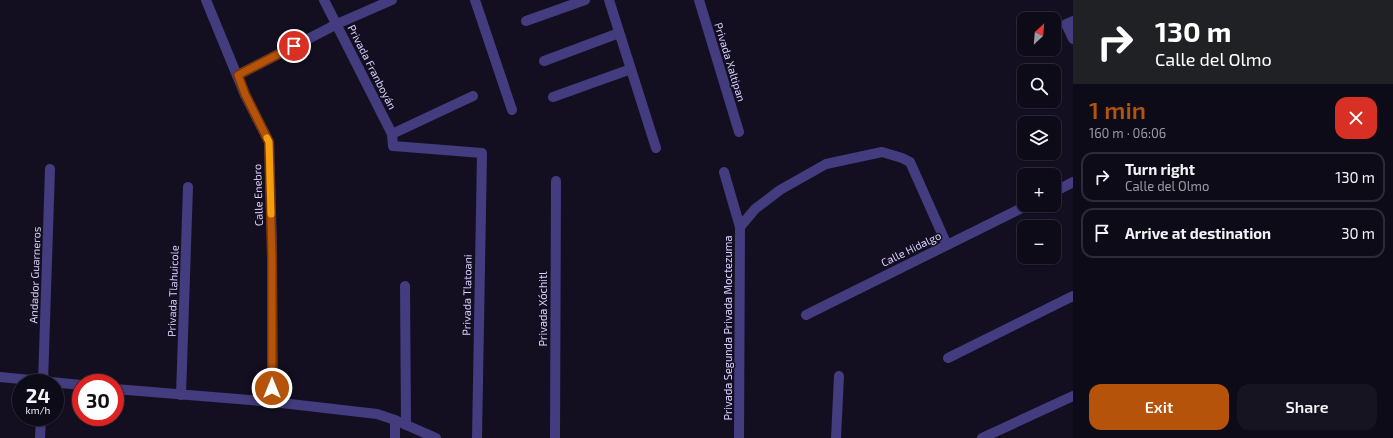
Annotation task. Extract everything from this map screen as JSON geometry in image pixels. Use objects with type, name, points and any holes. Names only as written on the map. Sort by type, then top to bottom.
[{"type":"street","name":"Calle Enebro","points":[[206,0],[245,94],[269,142],[273,402]]},
{"type":"street","name":"Privada Franboyán","points":[[324,0],[392,134],[393,146],[482,153]]},
{"type":"street","points":[[238,75],[337,24],[392,0]]},
{"type":"street","points":[[475,0],[512,110]]},
{"type":"street","points":[[526,21],[585,0]]},
{"type":"street","points":[[608,0],[656,148]]},
{"type":"street","name":"Privada Xaltipan","points":[[699,0],[739,132]]},
{"type":"street","points":[[1073,21],[1066,24],[1073,39]]},
{"type":"street","points":[[544,61],[619,33]]},
{"type":"street","points":[[553,97],[631,69]]},
{"type":"street","points":[[392,134],[472,96]]},
{"type":"street","points":[[740,227],[755,209],[780,190],[826,164],[882,152],[910,162],[947,245]]},
{"type":"street","name":"Privada Tlatoani","points":[[477,438],[482,153]]},
{"type":"street","name":"Andador Guarneros","points":[[43,374],[50,169]]},
{"type":"street","name":"Privada Segunda Privada Moctezuma","points":[[724,172],[740,227],[739,438]]},
{"type":"street","name":"Privada Xóchitl","points":[[554,438],[556,181]]},
{"type":"street","points":[[1061,188],[1073,182]]},
{"type":"street","name":"Privada Tlahuicole","points":[[181,395],[188,187]]},
{"type":"street","name":"Calle Hidalgo","points":[[806,315],[1017,210]]},
{"type":"street","points":[[406,286],[406,424]]},
{"type":"street","points":[[948,358],[1073,296]]},
{"type":"street","points":[[836,438],[839,376]]},
{"type":"street","points":[[0,377],[12,378]]},
{"type":"street","points":[[124,390],[273,402],[377,414],[406,424],[436,438]]},
{"type":"street","points":[[982,438],[1073,396]]},
{"type":"street","points":[[395,420],[395,438]]},
{"type":"street","points":[[40,438],[41,426]]},
{"type":"slow traffic","points":[[267,138],[269,142],[271,214]]},
{"type":"route","points":[[272,388],[272,259],[269,142],[245,94],[238,75],[294,46]]}]
